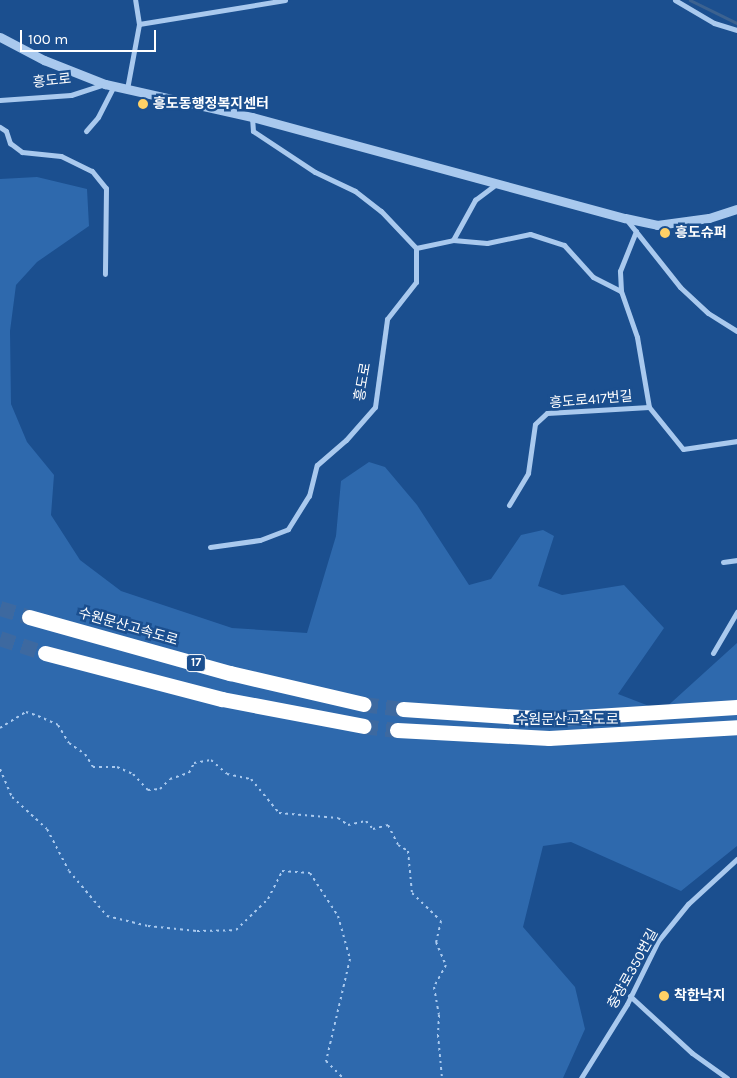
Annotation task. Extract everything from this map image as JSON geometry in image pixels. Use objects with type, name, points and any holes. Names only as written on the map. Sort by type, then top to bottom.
[{"type":"highway","name":"수원문산고속도로","points":[[29,617],[230,673],[364,704]]},
{"type":"highway","name":"17","points":[[45,653],[222,700],[363,726]]},
{"type":"highway","name":"수원문산고속도로","points":[[403,709],[549,720],[737,707]]},
{"type":"highway","name":"수원문산고속도로","points":[[396,730],[549,738],[737,727]]},
{"type":"street","points":[[127,89],[139,24],[134,0]]},
{"type":"street","points":[[139,24],[285,0]]},
{"type":"street","points":[[675,0],[714,23],[737,30]]},
{"type":"street","name":"흥도로","points":[[0,37],[44,60],[109,85],[252,117],[495,185],[625,218],[657,225],[709,218],[737,209]]},
{"type":"street","points":[[86,131],[98,117],[109,85]]},
{"type":"street","name":"흥도로","points":[[0,100],[71,95],[109,85]]},
{"type":"street","points":[[252,117],[253,131],[315,172],[355,192],[381,211],[416,248],[453,240],[486,243],[530,234],[564,245],[593,277],[621,291]]},
{"type":"street","points":[[0,127],[6,131],[10,143],[22,152],[62,156],[92,171],[106,188],[105,274]]},
{"type":"street","points":[[453,240],[475,200],[495,185]]},
{"type":"street","points":[[625,218],[680,287],[708,313],[737,331]]},
{"type":"street","name":"흥도로417번길","points":[[636,231],[620,271],[621,291],[637,337],[649,407],[683,449],[737,441]]},
{"type":"street","name":"흥도로","points":[[210,547],[260,540],[288,529],[309,496],[317,464],[346,440],[375,407],[387,319],[416,282],[416,248]]},
{"type":"street","name":"흥도로417번길","points":[[509,505],[528,473],[535,424],[547,413],[649,407]]},
{"type":"street","points":[[723,562],[737,560]]},
{"type":"street","points":[[713,654],[737,612]]},
{"type":"street","name":"충장로350번길","points":[[581,1078],[630,996],[658,940],[688,904],[737,859]]},
{"type":"street","points":[[630,996],[692,1053],[726,1078]]},
{"type":"path","points":[[0,728],[26,712],[38,716],[58,725],[69,743],[85,754],[93,767],[117,767],[133,774],[148,790],[160,790],[170,779],[189,773],[194,762],[211,760],[227,774],[250,779],[279,813],[338,818],[348,825],[366,821],[373,829],[388,825],[398,845],[408,851],[412,893],[441,921],[436,942],[446,965],[434,987],[440,1015],[438,1035],[442,1078]]},
{"type":"path","points":[[0,769],[12,796],[46,829],[69,871],[106,916],[148,926],[197,931],[236,930],[268,899],[282,871],[310,873],[338,916],[350,959],[326,1061],[343,1078]]},
{"type":"shaded area","points":[[37,177],[87,189],[89,226],[37,262],[16,285],[10,331],[11,404],[27,442],[54,475],[51,515],[80,560],[121,591],[232,628],[307,633],[336,536],[341,481],[369,462],[385,467],[417,505],[469,585],[491,579],[521,535],[543,530],[554,536],[538,586],[562,595],[624,585],[664,628],[618,694],[662,711],[737,643],[737,846],[681,891],[571,842],[543,846],[523,927],[575,987],[585,1029],[563,1078],[0,1078],[0,179]]},
{"type":"waterway","points":[[690,0],[737,23]]},
{"type":"tunnel","points":[[0,608],[29,617]]},
{"type":"tunnel","points":[[0,638],[45,653]]},
{"type":"tunnel","points":[[363,704],[403,709]]},
{"type":"tunnel","points":[[363,726],[397,730]]},
{"type":"place","name":"흥도동행정복지센터","points":[[143,104]]},
{"type":"place","name":"흥도슈퍼","points":[[665,233]]},
{"type":"place","name":"착한낙지","points":[[664,996]]}]
